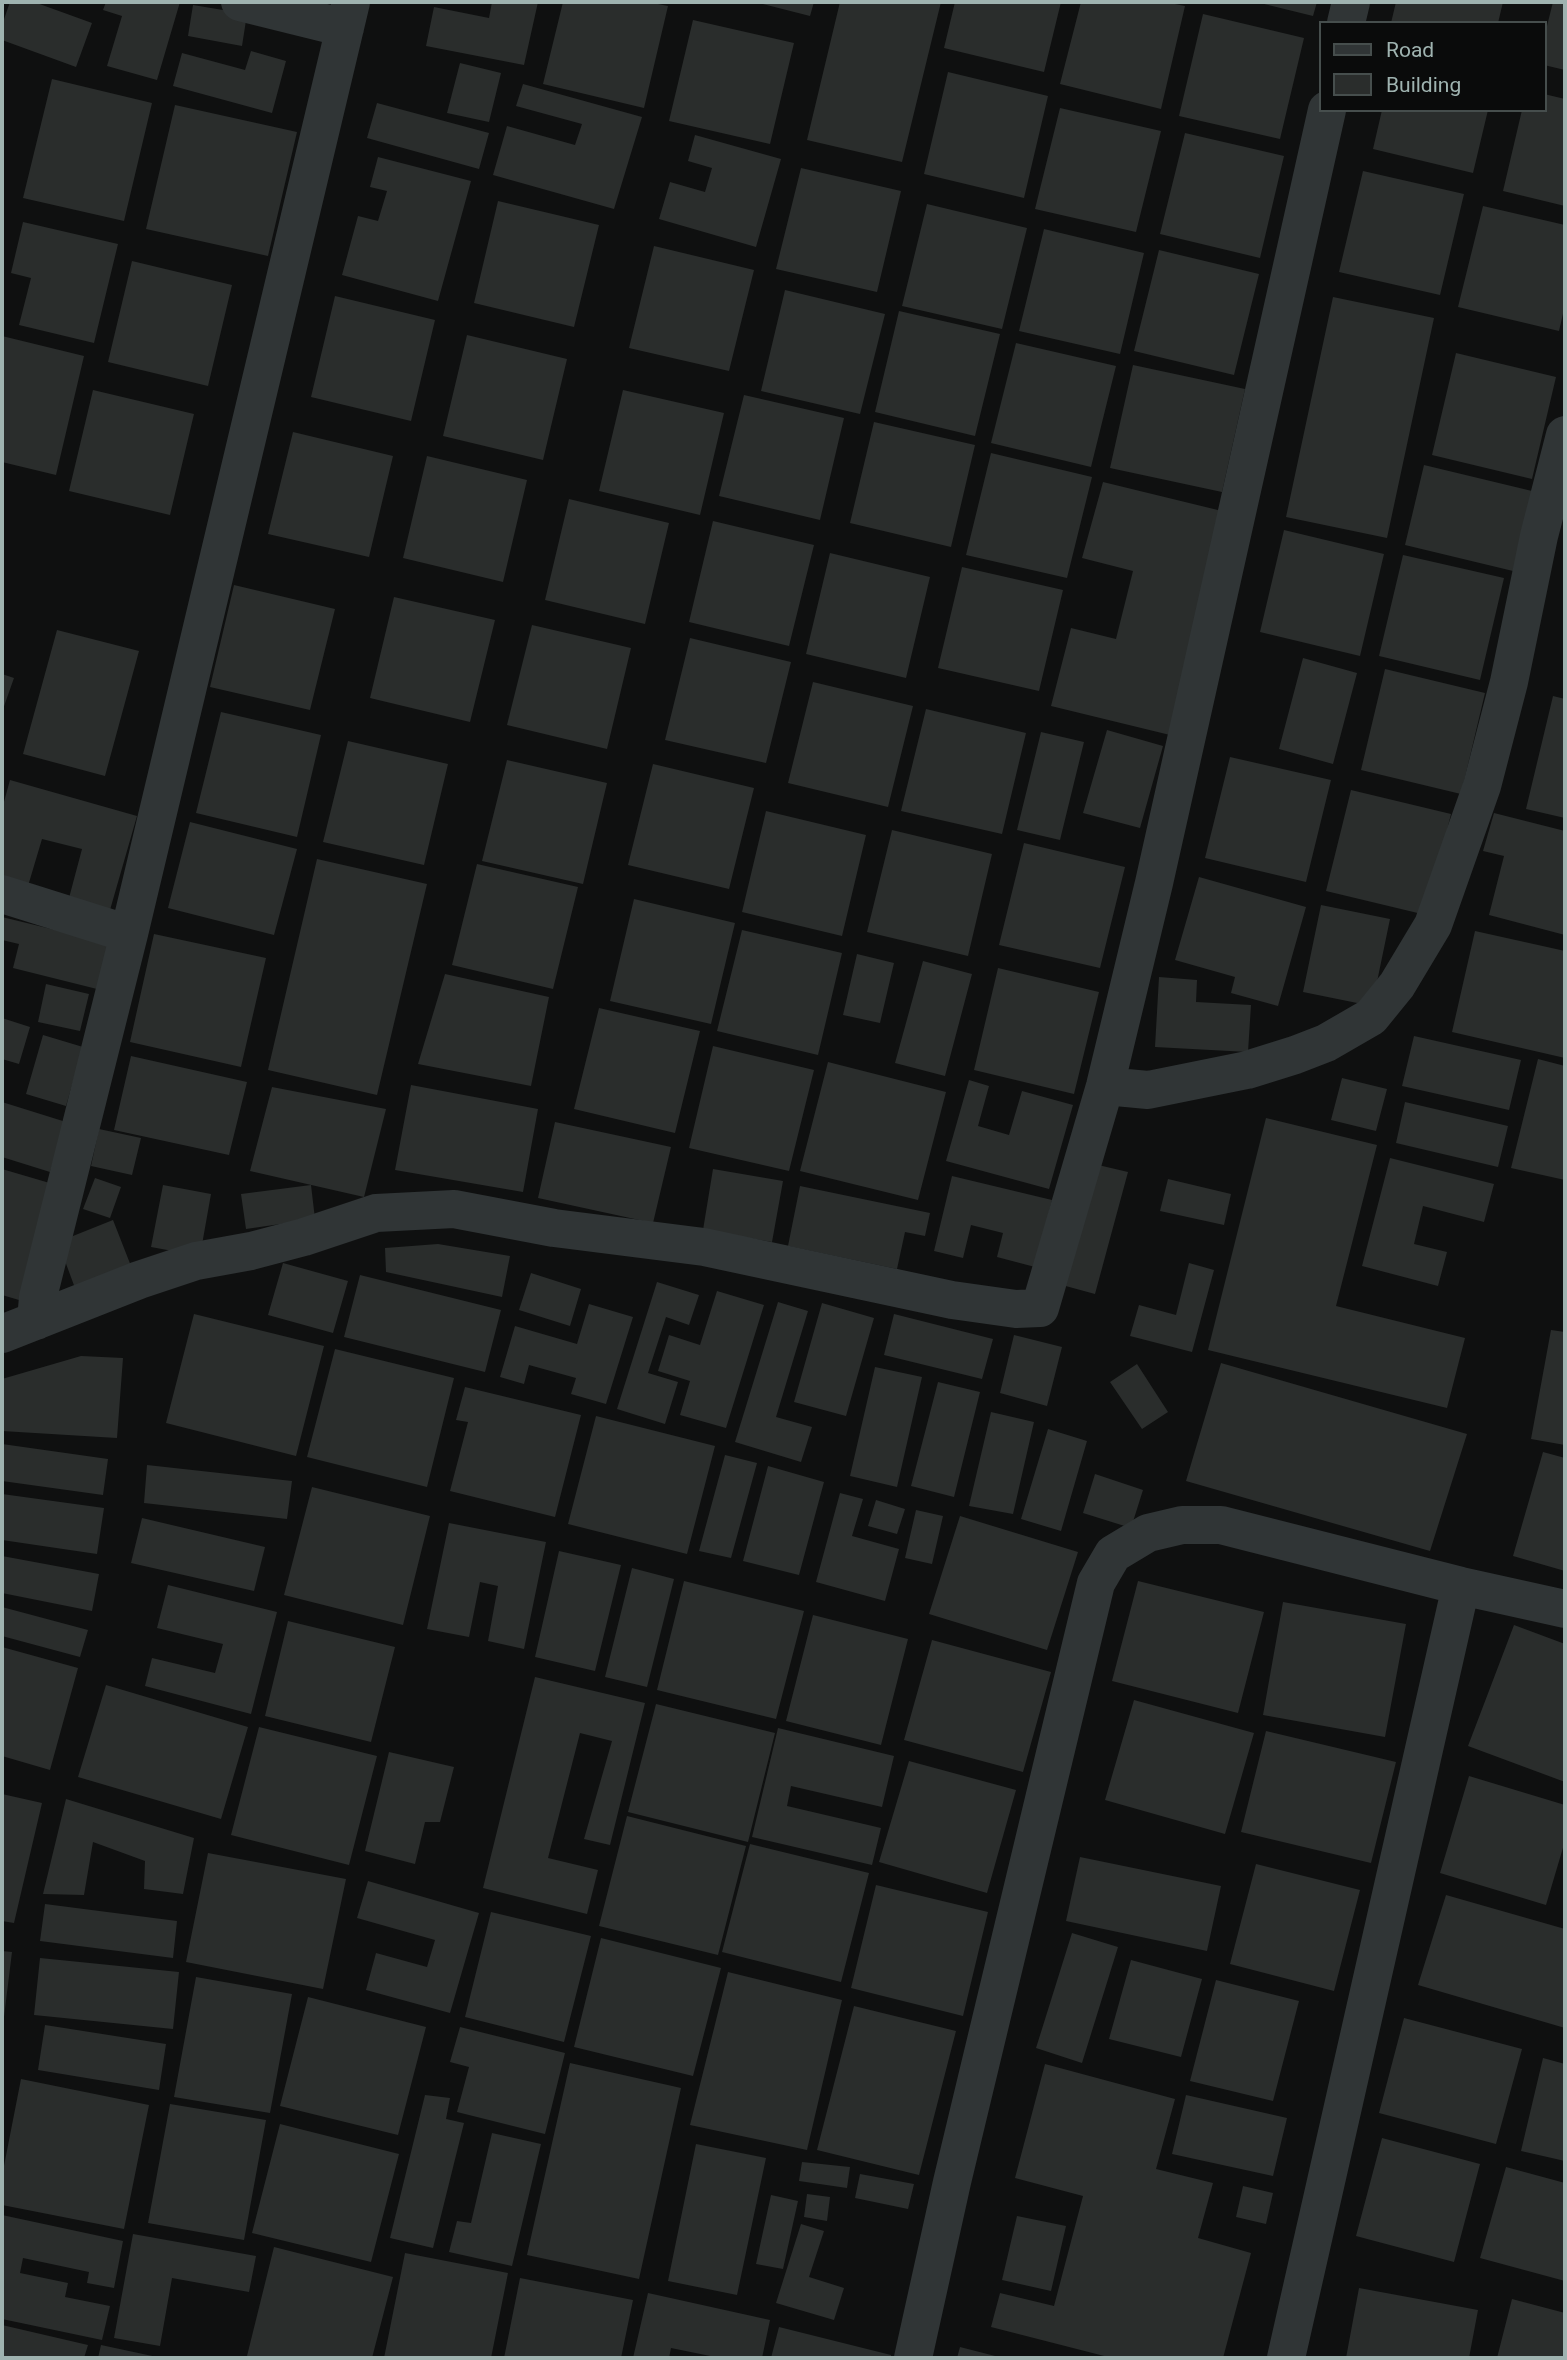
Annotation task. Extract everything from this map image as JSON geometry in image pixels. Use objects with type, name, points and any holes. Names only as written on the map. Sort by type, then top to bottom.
[{"type":"street","points":[[19,1328],[38,1297],[129,934],[348,15],[240,2]]},
{"type":"street","points":[[1346,21],[1351,2]]},
{"type":"street","points":[[19,1328],[139,1280],[196,1261],[251,1251],[304,1237],[376,1213],[454,1209],[554,1228],[704,1247],[952,1300],[1016,1309],[1040,1308],[1105,1086],[1154,883],[1327,112]]},
{"type":"street","points":[[1105,1086],[1148,1090],[1247,1070],[1295,1055],[1326,1043],[1371,1017],[1397,985],[1433,925],[1482,786],[1510,682],[1536,550],[1565,435]]},
{"type":"street","points":[[2,894],[129,934]]},
{"type":"street","points":[[913,2358],[955,2169],[1096,1583],[1114,1554],[1148,1533],[1182,1525],[1221,1525],[1461,1586],[1565,1609]]},
{"type":"street","points":[[1286,2358],[1461,1586]]},
{"type":"building","points":[[10,2],[34,2],[92,23],[76,67],[2,40],[2,25]]},
{"type":"building","points":[[106,2],[180,2],[157,80],[107,66],[122,16],[103,10]]},
{"type":"building","points":[[492,2],[538,2],[524,65],[426,46],[434,7],[489,18]]},
{"type":"building","points":[[563,2],[648,2],[668,6],[644,108],[543,84]]},
{"type":"building","points":[[755,2],[814,2],[810,16]]},
{"type":"building","points":[[840,2],[941,2],[902,162],[807,140]]},
{"type":"building","points":[[955,2],[1061,2],[1044,72],[944,48]]},
{"type":"building","points":[[1081,2],[1165,2],[1185,6],[1161,109],[1060,84]]},
{"type":"building","points":[[1256,2],[1317,2],[1313,16]]},
{"type":"building","points":[[1396,2],[1503,2],[1498,21],[1391,21]]},
{"type":"building","points":[[1553,2],[1565,2],[1565,70],[1546,65],[1546,30]]},
{"type":"building","points":[[193,5],[247,14],[242,46],[188,36]]},
{"type":"building","points":[[1203,14],[1304,38],[1280,139],[1179,116]]},
{"type":"building","points":[[693,20],[794,43],[770,144],[669,121]]},
{"type":"building","points":[[251,51],[286,61],[272,113],[173,86],[182,53],[245,70]]},
{"type":"building","points":[[460,63],[501,73],[489,122],[447,113]]},
{"type":"building","points":[[948,72],[1048,96],[1024,198],[924,174]]},
{"type":"building","points":[[52,79],[152,103],[124,221],[23,198]]},
{"type":"building","points":[[523,84],[642,117],[614,209],[493,175],[507,126],[575,145],[582,124],[516,106]]},
{"type":"building","points":[[1546,94],[1565,99],[1565,206],[1503,191],[1522,112],[1546,112]]},
{"type":"building","points":[[377,103],[489,133],[479,169],[367,138]]},
{"type":"building","points":[[175,105],[297,132],[268,256],[146,229]]},
{"type":"building","points":[[1060,108],[1161,131],[1136,232],[1035,209]]},
{"type":"building","points":[[1382,112],[1488,112],[1473,173],[1373,149]]},
{"type":"building","points":[[1185,133],[1284,156],[1260,258],[1160,234]]},
{"type":"building","points":[[695,135],[781,159],[756,247],[659,219],[670,182],[705,192],[712,168],[688,161]]},
{"type":"building","points":[[378,157],[471,181],[438,301],[342,275],[358,216],[378,221],[387,191],[370,187]]},
{"type":"building","points":[[801,168],[901,191],[877,292],[776,269]]},
{"type":"building","points":[[1363,171],[1464,194],[1440,295],[1339,272]]},
{"type":"building","points":[[498,201],[599,225],[574,327],[474,303]]},
{"type":"building","points":[[927,204],[1027,228],[1002,329],[902,306]]},
{"type":"building","points":[[1483,206],[1565,225],[1565,305],[1559,331],[1458,307]]},
{"type":"building","points":[[23,222],[118,244],[94,343],[19,325],[31,278],[11,273]]},
{"type":"building","points":[[1044,229],[1144,253],[1120,354],[1019,331]]},
{"type":"building","points":[[654,246],[754,270],[729,371],[629,348]]},
{"type":"building","points":[[1159,250],[1259,274],[1234,375],[1134,351]]},
{"type":"building","points":[[132,261],[232,285],[208,386],[108,362]]},
{"type":"building","points":[[785,290],[885,314],[860,414],[761,391]]},
{"type":"building","points":[[335,296],[435,320],[411,421],[311,397]]},
{"type":"building","points":[[1333,297],[1434,318],[1387,538],[1286,517]]},
{"type":"building","points":[[899,311],[1000,334],[975,436],[875,412]]},
{"type":"building","points":[[467,335],[567,359],[543,460],[443,436]]},
{"type":"building","points":[[2,336],[84,356],[56,475],[2,462]]},
{"type":"building","points":[[1016,343],[1116,366],[1091,467],[991,443]]},
{"type":"building","points":[[1456,353],[1556,377],[1532,479],[1432,455]]},
{"type":"building","points":[[1133,365],[1245,389],[1222,492],[1110,468]]},
{"type":"building","points":[[93,390],[194,414],[170,515],[69,491]]},
{"type":"building","points":[[623,390],[724,413],[700,515],[599,491]]},
{"type":"building","points":[[744,395],[844,418],[820,520],[719,496]]},
{"type":"building","points":[[874,422],[975,445],[951,547],[850,523]]},
{"type":"building","points":[[293,432],[393,456],[369,557],[268,534]]},
{"type":"building","points":[[991,453],[1092,477],[1067,578],[966,555]]},
{"type":"building","points":[[427,456],[527,480],[503,582],[403,558]]},
{"type":"building","points":[[1424,465],[1532,491],[1513,571],[1405,545]]},
{"type":"building","points":[[1103,482],[1226,512],[1170,735],[1051,706],[1071,628],[1116,639],[1133,571],[1082,558]]},
{"type":"building","points":[[569,499],[669,523],[645,624],[545,600]]},
{"type":"building","points":[[713,521],[814,545],[789,646],[689,622]]},
{"type":"building","points":[[1284,530],[1384,554],[1360,656],[1260,632]]},
{"type":"building","points":[[830,553],[930,577],[906,678],[806,654]]},
{"type":"building","points":[[1403,555],[1504,578],[1480,680],[1379,656]]},
{"type":"building","points":[[962,567],[1063,590],[1039,691],[938,668]]},
{"type":"building","points":[[234,585],[335,609],[310,710],[210,687]]},
{"type":"building","points":[[394,597],[495,620],[470,722],[370,698]]},
{"type":"building","points":[[532,625],[631,648],[607,749],[507,725]]},
{"type":"building","points":[[57,630],[139,651],[105,776],[23,754]]},
{"type":"building","points":[[690,638],[791,662],[766,763],[665,740]]},
{"type":"building","points":[[1303,658],[1357,673],[1333,764],[1279,749]]},
{"type":"building","points":[[1385,669],[1485,693],[1461,794],[1361,770]]},
{"type":"building","points":[[2,674],[14,678],[2,712]]},
{"type":"building","points":[[813,682],[913,706],[888,807],[788,783]]},
{"type":"building","points":[[1553,696],[1565,699],[1565,818],[1526,809]]},
{"type":"building","points":[[926,709],[1026,733],[1002,834],[901,811]]},
{"type":"building","points":[[221,712],[321,735],[297,837],[196,813]]},
{"type":"building","points":[[1107,730],[1163,746],[1140,828],[1083,813]]},
{"type":"building","points":[[1041,732],[1084,742],[1060,840],[1017,830]]},
{"type":"building","points":[[348,741],[448,764],[424,865],[323,842]]},
{"type":"building","points":[[1230,757],[1331,780],[1306,882],[1205,858]]},
{"type":"building","points":[[507,760],[607,783],[583,884],[482,861]]},
{"type":"building","points":[[653,764],[754,788],[729,889],[628,865]]},
{"type":"building","points":[[10,780],[137,816],[110,910],[69,898],[82,849],[42,839],[28,886],[2,878],[2,809]]},
{"type":"building","points":[[1351,790],[1451,814],[1426,915],[1326,891]]},
{"type":"building","points":[[766,811],[866,835],[842,936],[742,912]]},
{"type":"building","points":[[1494,813],[1565,831],[1565,935],[1489,915],[1504,856],[1483,851]]},
{"type":"building","points":[[190,822],[297,849],[274,935],[168,908]]},
{"type":"building","points":[[892,830],[992,854],[968,956],[867,932]]},
{"type":"building","points":[[1024,843],[1125,867],[1100,968],[999,945]]},
{"type":"building","points":[[317,859],[427,884],[377,1095],[268,1070]]},
{"type":"building","points":[[477,864],[578,887],[553,989],[452,965]]},
{"type":"building","points":[[1199,877],[1306,907],[1278,1006],[1231,993],[1235,977],[1175,960]]},
{"type":"building","points":[[634,899],[735,923],[711,1024],[610,1001]]},
{"type":"building","points":[[1321,905],[1390,919],[1372,1006],[1303,992]]},
{"type":"building","points":[[2,917],[113,944],[101,990],[13,968],[19,944],[2,940]]},
{"type":"building","points":[[742,930],[842,953],[818,1055],[717,1031]]},
{"type":"building","points":[[1475,931],[1565,951],[1565,1058],[1452,1032]]},
{"type":"building","points":[[154,934],[266,958],[241,1067],[130,1042]]},
{"type":"building","points":[[857,954],[894,963],[880,1023],[843,1015]]},
{"type":"building","points":[[923,961],[972,974],[945,1076],[895,1063]]},
{"type":"building","points":[[998,968],[1099,992],[1074,1094],[974,1070]]},
{"type":"building","points":[[445,974],[549,997],[531,1086],[418,1064]]},
{"type":"building","points":[[1159,977],[1197,980],[1196,1002],[1251,1005],[1248,1052],[1155,1047]]},
{"type":"building","points":[[46,984],[89,994],[80,1031],[38,1022]]},
{"type":"building","points":[[599,1008],[700,1031],[675,1133],[574,1109]]},
{"type":"building","points":[[2,1018],[30,1027],[19,1064],[2,1059]]},
{"type":"building","points":[[43,1035],[83,1047],[66,1106],[26,1094]]},
{"type":"building","points":[[1414,1036],[1521,1060],[1509,1110],[1402,1086]]},
{"type":"building","points":[[713,1046],[814,1070],[789,1171],[689,1148]]},
{"type":"building","points":[[131,1056],[247,1082],[229,1155],[114,1130]]},
{"type":"building","points":[[1538,1059],[1565,1066],[1565,1180],[1511,1168]]},
{"type":"building","points":[[828,1062],[946,1092],[918,1200],[800,1171]]},
{"type":"building","points":[[1342,1078],[1387,1089],[1376,1131],[1331,1120]]},
{"type":"building","points":[[969,1080],[989,1086],[978,1126],[1009,1135],[1022,1091],[1073,1105],[1049,1189],[946,1161]]},
{"type":"building","points":[[411,1085],[538,1109],[523,1192],[395,1170]]},
{"type":"building","points":[[272,1087],[386,1109],[364,1197],[250,1171]]},
{"type":"building","points":[[2,1102],[66,1122],[50,1172],[2,1157]]},
{"type":"building","points":[[1405,1102],[1508,1126],[1498,1167],[1396,1143]]},
{"type":"building","points":[[1266,1118],[1377,1145],[1336,1306],[1465,1338],[1447,1408],[1208,1350]]},
{"type":"building","points":[[555,1122],[671,1147],[653,1223],[538,1198]]},
{"type":"building","points":[[99,1129],[141,1138],[132,1175],[91,1166]]},
{"type":"building","points":[[1390,1158],[1494,1184],[1484,1222],[1423,1206],[1414,1244],[1447,1252],[1438,1286],[1362,1266]]},
{"type":"building","points":[[1094,1164],[1128,1172],[1095,1294],[1062,1285]]},
{"type":"building","points":[[2,1169],[53,1184],[19,1300],[2,1295]]},
{"type":"building","points":[[713,1169],[783,1181],[772,1242],[703,1230]]},
{"type":"building","points":[[952,1176],[1052,1200],[1035,1267],[997,1257],[1003,1233],[971,1225],[963,1258],[934,1251]]},
{"type":"building","points":[[95,1178],[121,1187],[110,1218],[83,1209]]},
{"type":"building","points":[[1168,1179],[1231,1194],[1224,1225],[1160,1211]]},
{"type":"building","points":[[163,1185],[211,1194],[200,1256],[151,1247]]},
{"type":"building","points":[[311,1185],[315,1219],[246,1229],[241,1194]]},
{"type":"building","points":[[800,1186],[930,1213],[925,1236],[905,1232],[897,1269],[788,1246]]},
{"type":"building","points":[[113,1220],[131,1266],[75,1288],[58,1242]]},
{"type":"building","points":[[438,1244],[510,1256],[502,1297],[386,1272],[385,1248]]},
{"type":"building","points":[[283,1263],[348,1281],[333,1333],[268,1315]]},
{"type":"building","points":[[1189,1263],[1214,1270],[1192,1352],[1130,1336],[1139,1305],[1176,1315]]},
{"type":"building","points":[[531,1273],[581,1289],[570,1326],[519,1310]]},
{"type":"building","points":[[360,1275],[501,1310],[485,1372],[344,1337]]},
{"type":"building","points":[[657,1282],[699,1295],[689,1325],[666,1317],[648,1373],[678,1382],[665,1424],[617,1409]]},
{"type":"building","points":[[717,1291],[764,1305],[726,1428],[680,1415],[690,1381],[658,1371],[669,1335],[700,1345]]},
{"type":"building","points":[[778,1302],[808,1311],[776,1417],[812,1427],[801,1462],[735,1442]]},
{"type":"building","points":[[822,1303],[874,1318],[846,1416],[794,1402]]},
{"type":"building","points":[[589,1304],[633,1317],[606,1404],[571,1394],[576,1378],[529,1365],[524,1384],[500,1377],[515,1326],[577,1344]]},
{"type":"building","points":[[194,1314],[324,1346],[296,1456],[166,1423]]},
{"type":"building","points":[[894,1314],[993,1339],[982,1379],[884,1355]]},
{"type":"building","points":[[1551,1330],[1565,1332],[1565,1445],[1531,1439]]},
{"type":"building","points":[[1014,1335],[1062,1347],[1047,1406],[1000,1393]]},
{"type":"building","points":[[335,1349],[454,1378],[427,1487],[307,1457]]},
{"type":"building","points":[[81,1356],[123,1358],[117,1438],[2,1431],[2,1379]]},
{"type":"building","points":[[1221,1363],[1467,1434],[1430,1551],[1186,1481]]},
{"type":"building","points":[[1137,1364],[1168,1412],[1142,1429],[1110,1382]]},
{"type":"building","points":[[875,1367],[922,1377],[897,1487],[850,1476]]},
{"type":"building","points":[[938,1382],[980,1392],[954,1497],[911,1486]]},
{"type":"building","points":[[465,1387],[581,1415],[555,1517],[450,1491],[468,1422],[456,1420]]},
{"type":"building","points":[[991,1412],[1034,1422],[1013,1514],[969,1506]]},
{"type":"building","points":[[596,1416],[715,1446],[687,1554],[568,1524]]},
{"type":"building","points":[[1048,1429],[1087,1441],[1061,1531],[1021,1519]]},
{"type":"building","points":[[2,1444],[108,1459],[103,1495],[2,1481]]},
{"type":"building","points":[[1543,1452],[1565,1458],[1565,1571],[1513,1556]]},
{"type":"building","points":[[725,1455],[757,1463],[731,1558],[699,1551]]},
{"type":"building","points":[[147,1465],[292,1481],[287,1519],[144,1503]]},
{"type":"building","points":[[768,1466],[824,1482],[799,1575],[743,1561]]},
{"type":"building","points":[[1095,1474],[1143,1490],[1131,1528],[1083,1513]]},
{"type":"building","points":[[312,1487],[430,1516],[403,1625],[284,1595]]},
{"type":"building","points":[[840,1493],[863,1499],[852,1536],[899,1549],[885,1601],[816,1582]]},
{"type":"building","points":[[2,1494],[104,1508],[97,1554],[2,1540]]},
{"type":"building","points":[[876,1500],[905,1509],[897,1534],[868,1526]]},
{"type":"building","points":[[916,1510],[943,1516],[932,1564],[905,1558]]},
{"type":"building","points":[[960,1516],[1078,1552],[1047,1650],[929,1614]]},
{"type":"building","points":[[142,1518],[265,1547],[254,1591],[131,1563]]},
{"type":"building","points":[[449,1523],[546,1542],[524,1649],[488,1641],[498,1586],[480,1582],[469,1637],[427,1629]]},
{"type":"building","points":[[559,1551],[621,1565],[595,1671],[535,1657]]},
{"type":"building","points":[[2,1556],[99,1574],[92,1611],[2,1593]]},
{"type":"building","points":[[632,1568],[674,1579],[647,1687],[605,1677]]},
{"type":"building","points":[[684,1581],[804,1611],[776,1719],[657,1690]]},
{"type":"building","points":[[1138,1581],[1264,1612],[1238,1713],[1112,1681]]},
{"type":"building","points":[[168,1585],[277,1612],[251,1714],[145,1686],[152,1658],[215,1673],[223,1644],[157,1628]]},
{"type":"building","points":[[1283,1602],[1406,1624],[1385,1737],[1263,1715]]},
{"type":"building","points":[[2,1607],[88,1630],[80,1657],[2,1636]]},
{"type":"building","points":[[813,1615],[908,1639],[881,1745],[786,1721]]},
{"type":"building","points":[[288,1621],[395,1647],[371,1742],[265,1716]]},
{"type":"building","points":[[1514,1625],[1565,1644],[1565,1782],[1468,1746]]},
{"type":"building","points":[[932,1640],[1051,1672],[1023,1772],[904,1740]]},
{"type":"building","points":[[2,1647],[78,1668],[50,1770],[2,1756]]},
{"type":"building","points":[[535,1677],[645,1703],[610,1845],[584,1839],[612,1741],[580,1733],[548,1858],[598,1870],[587,1914],[483,1888]]},
{"type":"building","points":[[106,1685],[248,1727],[221,1819],[78,1777]]},
{"type":"building","points":[[1134,1700],[1254,1733],[1225,1834],[1105,1800]]},
{"type":"building","points":[[656,1704],[775,1733],[748,1842],[628,1812]]},
{"type":"building","points":[[259,1727],[377,1756],[349,1865],[231,1835]]},
{"type":"building","points":[[778,1728],[894,1756],[882,1807],[791,1786],[787,1806],[881,1828],[872,1865],[752,1837]]},
{"type":"building","points":[[1266,1731],[1396,1762],[1371,1863],[1241,1832]]},
{"type":"building","points":[[389,1752],[454,1767],[440,1822],[425,1822],[415,1864],[365,1851]]},
{"type":"building","points":[[909,1761],[1016,1790],[987,1893],[879,1862]]},
{"type":"building","points":[[1469,1776],[1565,1805],[1565,1841],[1546,1905],[1440,1873]]},
{"type":"building","points":[[2,1794],[42,1803],[14,1923],[2,1921]]},
{"type":"building","points":[[66,1799],[194,1838],[183,1894],[144,1889],[145,1861],[93,1842],[84,1895],[43,1894]]},
{"type":"building","points":[[627,1816],[746,1846],[718,1955],[599,1926]]},
{"type":"building","points":[[750,1844],[869,1873],[841,1982],[722,1952]]},
{"type":"building","points":[[208,1853],[346,1879],[323,1989],[186,1962]]},
{"type":"building","points":[[1080,1857],[1221,1886],[1207,1951],[1066,1921]]},
{"type":"building","points":[[1256,1864],[1360,1890],[1334,1991],[1230,1964]]},
{"type":"building","points":[[368,1881],[479,1913],[450,2013],[366,1990],[376,1953],[427,1967],[435,1940],[357,1918]]},
{"type":"building","points":[[876,1885],[988,1912],[963,2016],[851,1988]]},
{"type":"building","points":[[1446,1895],[1565,1929],[1565,2028],[1418,1985]]},
{"type":"building","points":[[45,1904],[177,1921],[173,1958],[40,1941]]},
{"type":"building","points":[[491,1912],[591,1936],[564,2042],[465,2017]]},
{"type":"building","points":[[1072,1933],[1118,1947],[1082,2063],[1036,2048]]},
{"type":"building","points":[[601,1938],[721,1968],[693,2076],[574,2047]]},
{"type":"building","points":[[2,1951],[12,1952],[3,2025],[2,2025]]},
{"type":"building","points":[[40,1958],[179,1972],[173,2029],[34,2015]]},
{"type":"building","points":[[1131,1960],[1202,1979],[1181,2057],[1109,2039]]},
{"type":"building","points":[[728,1972],[842,2000],[807,2150],[690,2125]]},
{"type":"building","points":[[196,1977],[292,1994],[270,2113],[174,2097]]},
{"type":"building","points":[[1216,1980],[1299,2001],[1273,2101],[1190,2081]]},
{"type":"building","points":[[308,1997],[426,2027],[398,2135],[280,2106]]},
{"type":"building","points":[[854,2006],[956,2031],[919,2175],[817,2150]]},
{"type":"building","points":[[1404,2018],[1522,2049],[1496,2144],[1379,2113]]},
{"type":"building","points":[[45,2025],[166,2044],[159,2090],[38,2070]]},
{"type":"building","points":[[460,2027],[565,2053],[545,2134],[457,2112],[469,2067],[450,2062]]},
{"type":"building","points":[[1543,2058],[1565,2064],[1565,2161],[1521,2151]]},
{"type":"building","points":[[570,2063],[681,2088],[639,2279],[527,2255]]},
{"type":"building","points":[[1045,2064],[1175,2099],[1156,2169],[1213,2183],[1198,2238],[1251,2253],[1223,2358],[1112,2358],[991,2327],[1000,2293],[1054,2306],[1083,2196],[1015,2178]]},
{"type":"building","points":[[21,2079],[149,2105],[124,2229],[2,2205],[2,2176]]},
{"type":"building","points":[[425,2095],[450,2098],[446,2119],[464,2123],[433,2248],[390,2238]]},
{"type":"building","points":[[1186,2095],[1287,2118],[1273,2176],[1172,2154]]},
{"type":"building","points":[[170,2104],[266,2120],[244,2240],[148,2223]]},
{"type":"building","points":[[280,2124],[399,2154],[371,2262],[252,2233]]},
{"type":"building","points":[[492,2133],[541,2144],[512,2266],[449,2252],[457,2221],[471,2223]]},
{"type":"building","points":[[1382,2138],[1480,2164],[1454,2262],[1356,2236]]},
{"type":"building","points":[[696,2144],[766,2158],[737,2295],[668,2281]]},
{"type":"building","points":[[802,2162],[850,2167],[847,2188],[799,2181]]},
{"type":"building","points":[[1506,2167],[1565,2183],[1565,2281],[1480,2258]]},
{"type":"building","points":[[860,2174],[914,2184],[908,2209],[855,2198]]},
{"type":"building","points":[[1243,2186],[1273,2193],[1266,2224],[1236,2217]]},
{"type":"building","points":[[807,2194],[830,2197],[827,2221],[804,2217]]},
{"type":"building","points":[[771,2195],[798,2201],[783,2269],[756,2264]]},
{"type":"building","points":[[2,2215],[123,2241],[114,2288],[87,2283],[89,2272],[23,2258],[20,2273],[68,2283],[65,2297],[110,2306],[102,2340],[2,2319]]},
{"type":"building","points":[[1017,2216],[1066,2226],[1051,2291],[1002,2280]]},
{"type":"building","points":[[801,2224],[824,2231],[809,2277],[844,2288],[834,2320],[776,2303]]},
{"type":"building","points":[[133,2234],[256,2256],[249,2292],[172,2278],[160,2346],[114,2338]]},
{"type":"building","points":[[274,2247],[393,2277],[372,2358],[247,2356]]},
{"type":"building","points":[[405,2253],[508,2273],[491,2358],[384,2358]]},
{"type":"building","points":[[520,2278],[633,2300],[621,2358],[504,2358]]},
{"type":"building","points":[[1359,2288],[1478,2310],[1469,2358],[1346,2358]]},
{"type":"building","points":[[648,2293],[770,2320],[762,2358],[720,2358],[671,2348],[669,2358],[633,2358]]},
{"type":"building","points":[[1512,2299],[1565,2313],[1565,2358],[1497,2358]]},
{"type":"building","points":[[2,2325],[88,2345],[84,2358],[2,2358]]},
{"type":"building","points":[[779,2327],[891,2355],[891,2358],[771,2358]]},
{"type":"building","points":[[101,2345],[157,2357],[157,2358],[98,2358]]},
{"type":"building","points":[[960,2347],[999,2357],[999,2358],[957,2358]]}]
